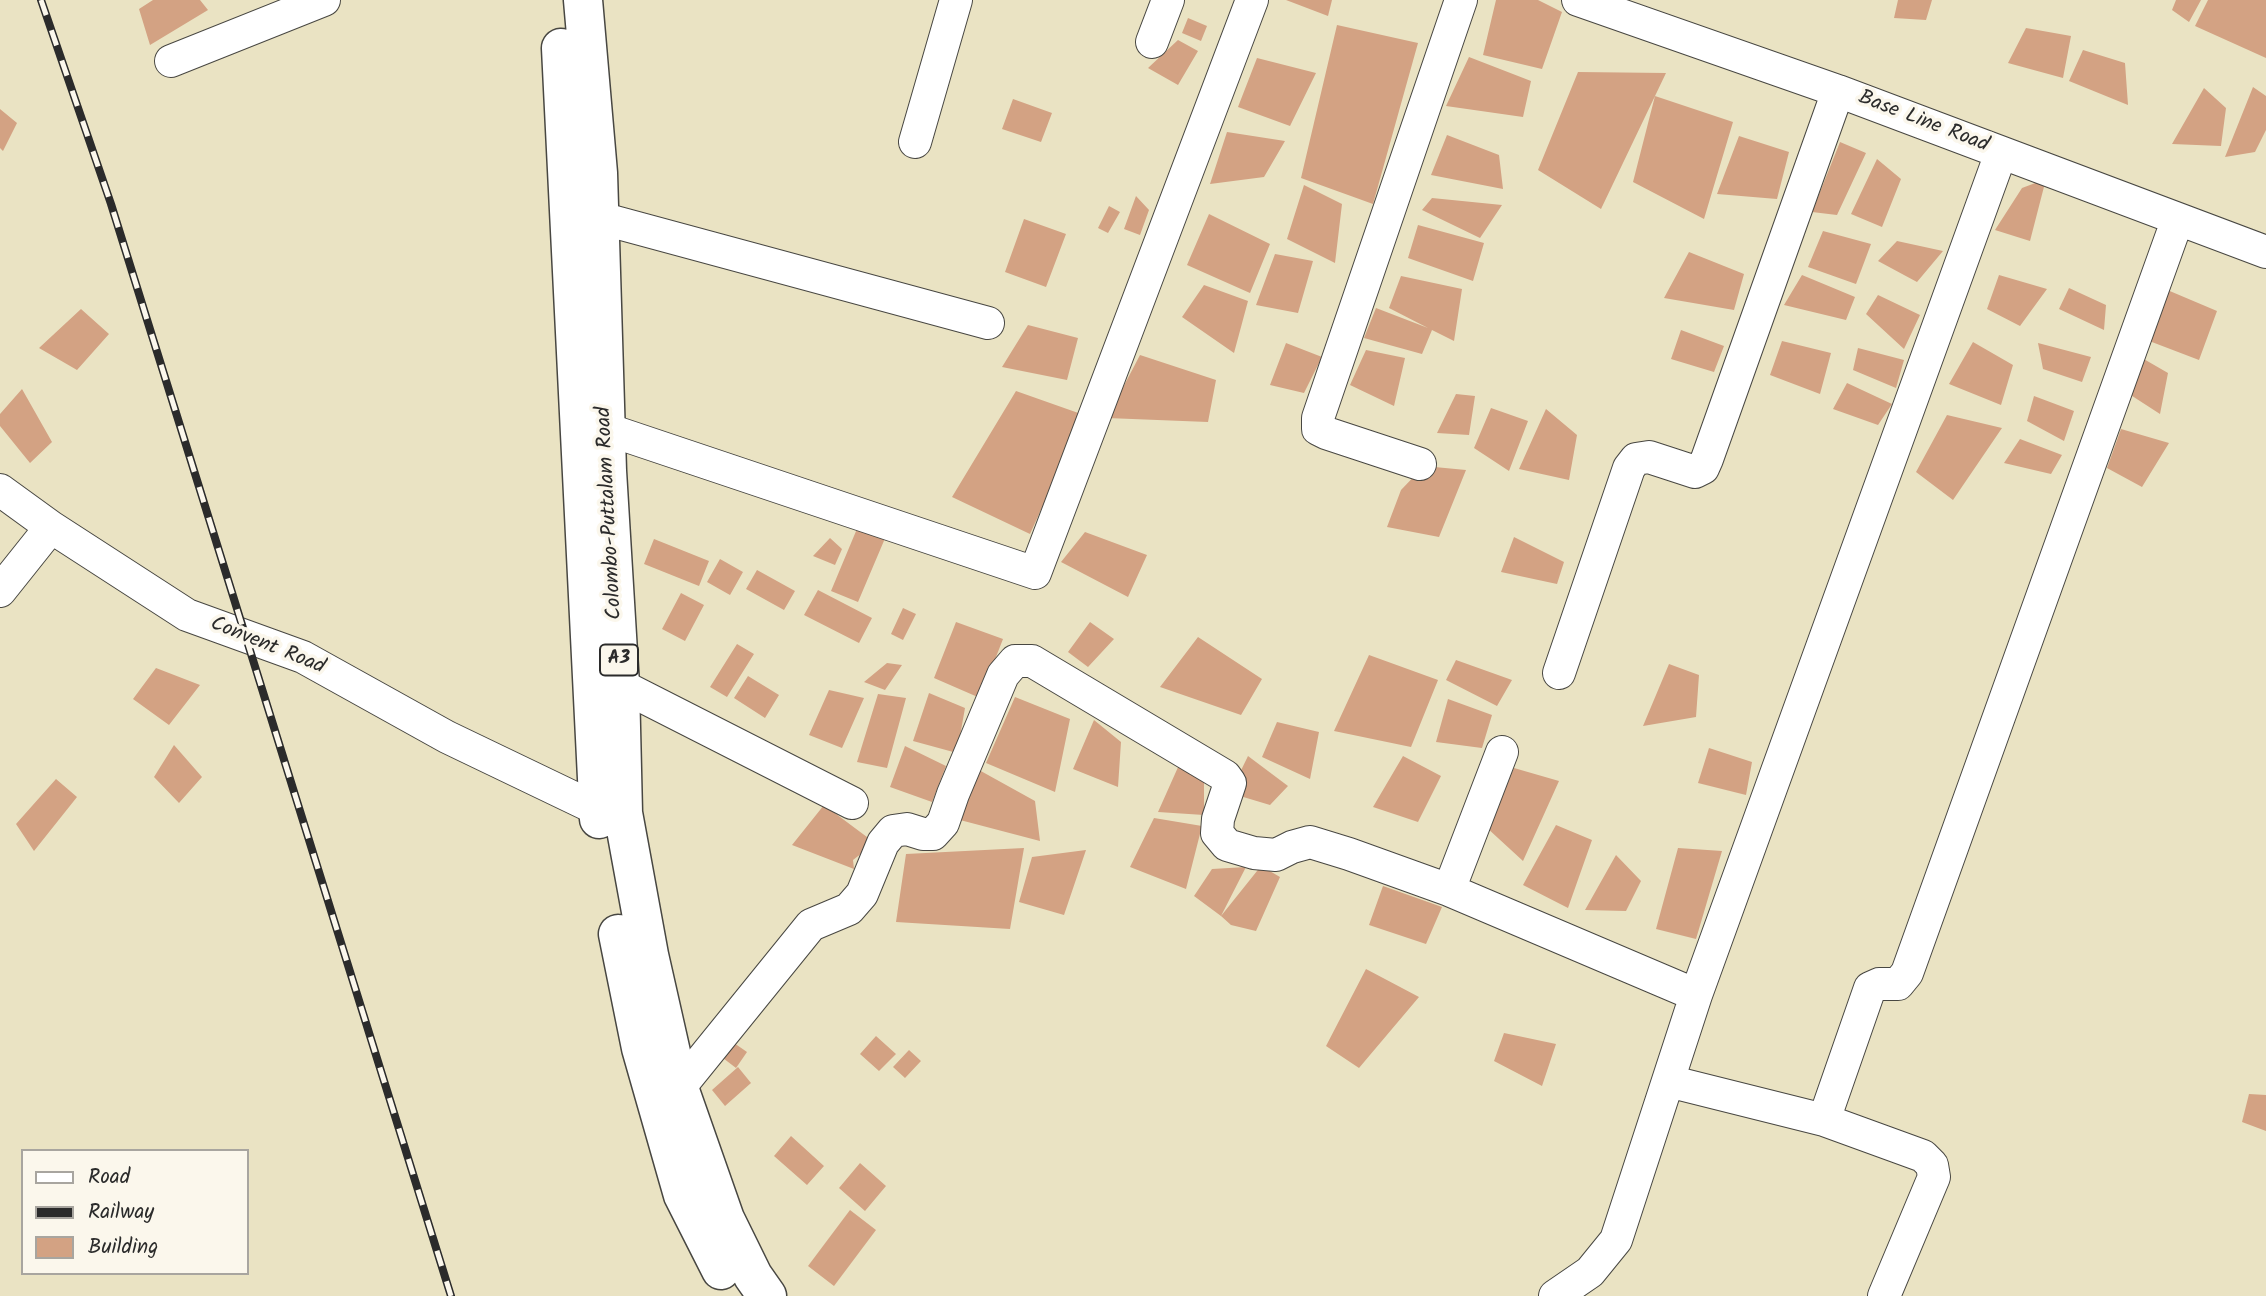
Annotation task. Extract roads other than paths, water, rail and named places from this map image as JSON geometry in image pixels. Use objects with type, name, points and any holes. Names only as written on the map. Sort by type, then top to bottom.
[{"type":"highway","name":"Colombo-Puttalam Road","points":[[556,0],[564,87],[610,811],[634,1013],[668,1098],[753,1276],[767,1296]]},
{"type":"highway","name":"Colombo-Puttalam Road","points":[[583,0],[600,218],[606,429],[620,685],[610,811]]},
{"type":"highway","name":"Colombo-Puttalam Road","points":[[668,1098],[683,1195],[736,1296]]},
{"type":"street","points":[[171,61],[324,0]]},
{"type":"street","points":[[915,142],[956,0]]},
{"type":"street","points":[[1152,42],[1168,0]]},
{"type":"street","points":[[606,429],[1035,573],[1252,0]]},
{"type":"street","points":[[1420,464],[1326,433],[1318,429],[1318,418],[1461,0]]},
{"type":"street","name":"Base Line Road","points":[[1578,0],[1838,91],[2266,252]]},
{"type":"street","points":[[1559,673],[1629,468],[1636,459],[1649,457],[1695,472],[1703,468],[1838,91]]},
{"type":"street","points":[[1555,1296],[1590,1272],[1616,1240],[1696,995],[2001,153]]},
{"type":"street","points":[[600,218],[988,323]]},
{"type":"street","points":[[1824,1120],[1870,988],[1879,984],[1898,984],[1907,972],[2177,220]]},
{"type":"street","name":"Convent Road","points":[[0,491],[187,615],[303,657],[447,737],[610,811]]},
{"type":"street","points":[[0,591],[51,527]]},
{"type":"street","points":[[668,1098],[811,925],[849,909],[862,894],[883,843],[893,831],[907,829],[933,834],[943,823],[1003,675],[1015,661],[1032,661],[1224,776],[1230,783],[1218,819],[1217,833],[1227,845],[1254,853],[1276,855],[1310,842],[1449,890],[1696,995]]},
{"type":"street","points":[[620,685],[852,803]]},
{"type":"street","points":[[1449,890],[1502,752]]},
{"type":"street","points":[[1668,1081],[1824,1120],[1923,1156],[1932,1164],[1934,1177],[1884,1296]]},
{"type":"railway","points":[[41,0],[111,204],[451,1296]]}]
